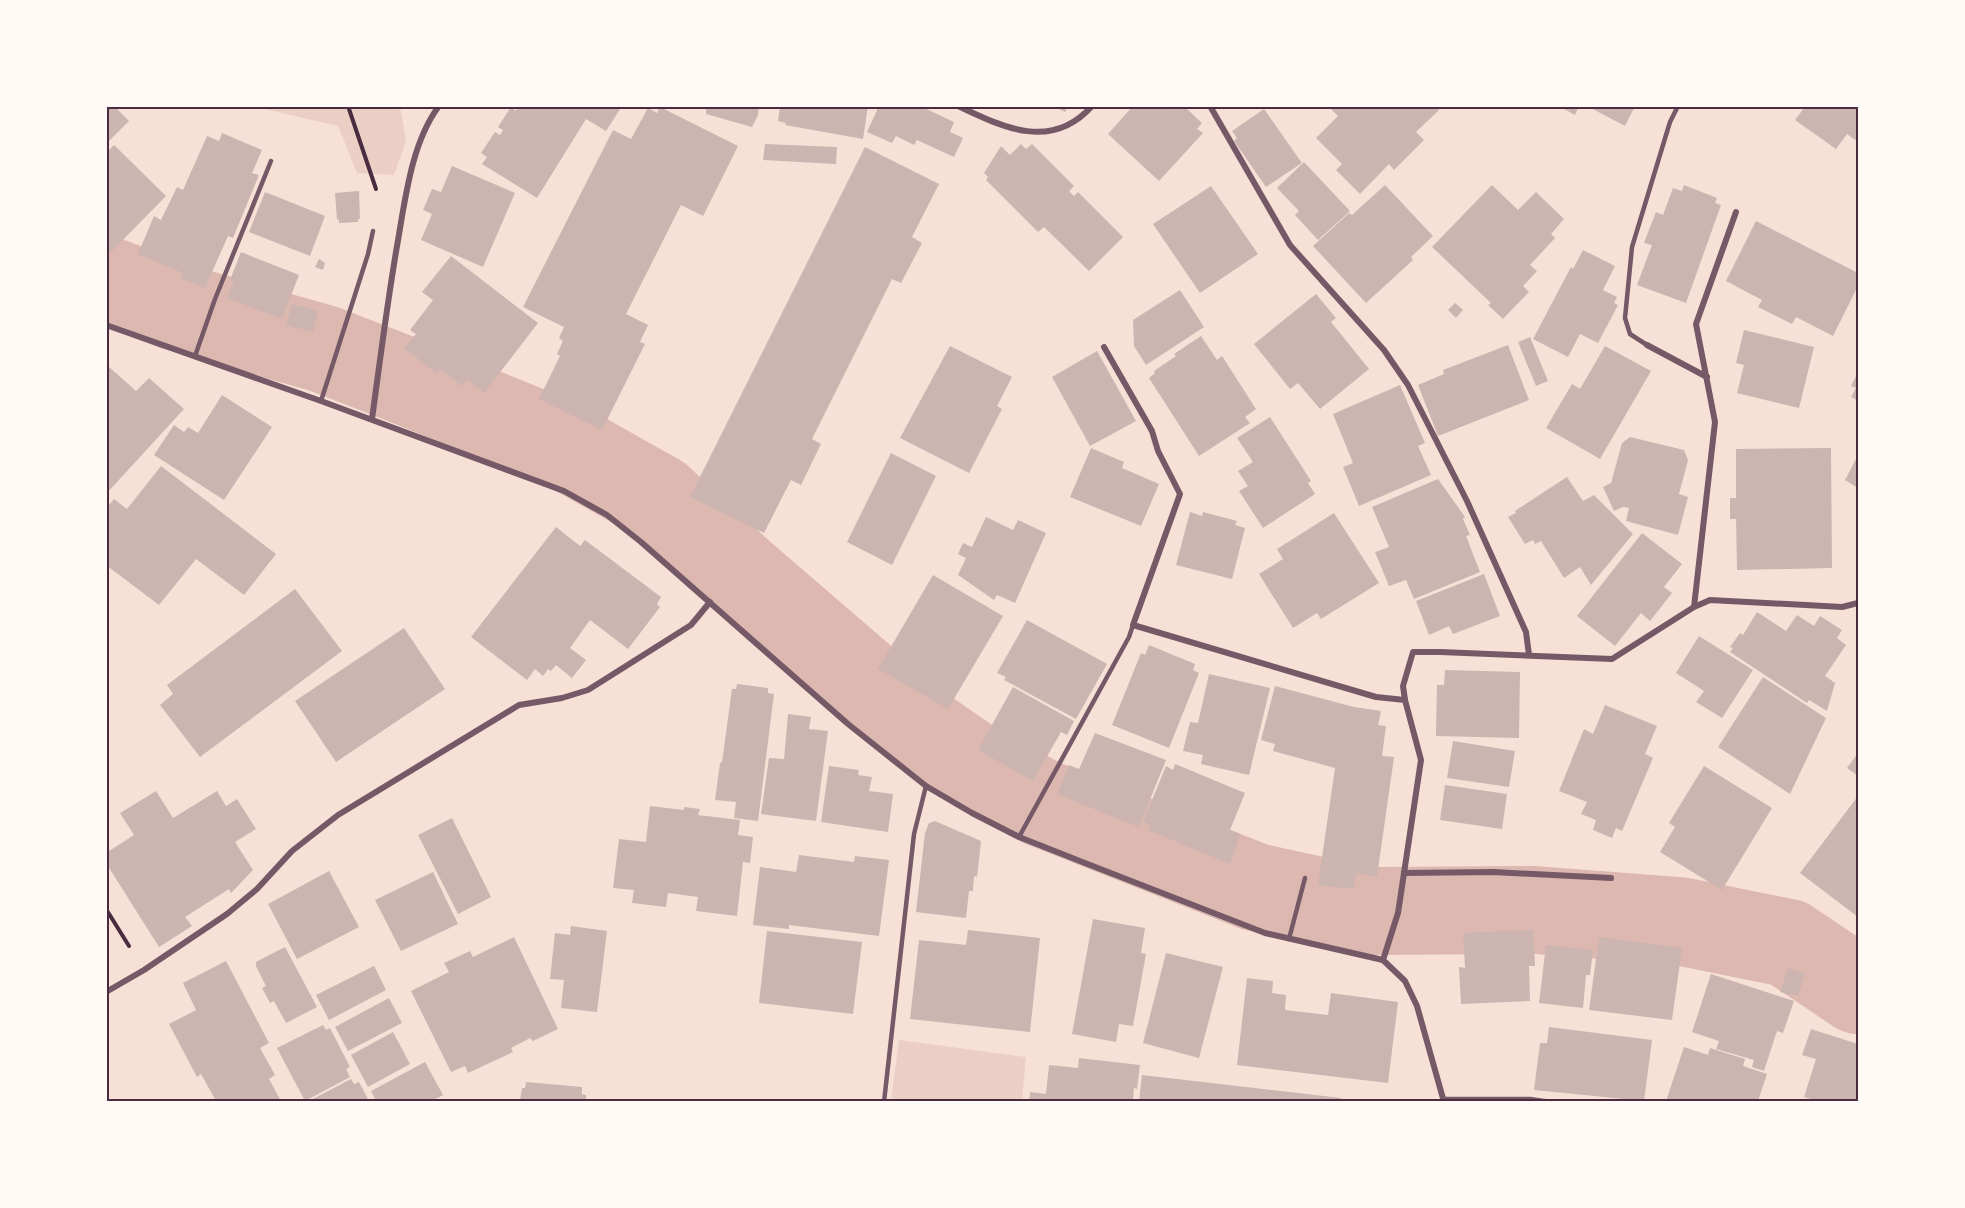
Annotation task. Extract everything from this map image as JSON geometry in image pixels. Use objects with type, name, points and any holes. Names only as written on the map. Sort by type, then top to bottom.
[{"type":"street","points":[[372,419],[404,204],[419,143],[429,120],[439,106]]},
{"type":"street","points":[[958,106],[996,124],[1022,130],[1052,132],[1076,122],[1092,106]]},
{"type":"street","points":[[1210,106],[1290,245],[1384,350],[1408,385],[1472,512],[1526,632],[1529,655]]},
{"type":"street","points":[[1694,607],[1715,422],[1696,324],[1736,212]]},
{"type":"street","points":[[106,325],[564,490],[606,515],[641,542],[848,724],[926,786],[972,813],[1019,837],[1264,933],[1383,960],[1405,981],[1417,1006],[1444,1100]]},
{"type":"street","points":[[1647,345],[1707,376]]},
{"type":"street","points":[[1104,347],[1152,431],[1158,451],[1180,494],[1133,625],[1376,698],[1405,700]]},
{"type":"street","points":[[1383,960],[1398,913],[1421,760],[1403,686],[1413,652],[1612,659],[1694,607],[1710,600],[1842,606],[1858,603]]},
{"type":"street","points":[[106,992],[144,970],[227,914],[257,889],[292,851],[338,815],[519,705],[562,698],[588,690],[691,625],[710,602]]},
{"type":"street","points":[[1404,873],[1493,872],[1611,878]]},
{"type":"lane","points":[[1647,345],[1630,334],[1625,318],[1632,248],[1670,122],[1678,106]]},
{"type":"lane","points":[[195,356],[215,299],[271,161]]},
{"type":"lane","points":[[321,401],[368,254],[373,231]]},
{"type":"lane","points":[[1019,837],[1129,637],[1133,625]]},
{"type":"lane","points":[[884,1101],[914,834],[926,786]]},
{"type":"lane","points":[[1289,939],[1305,878]]},
{"type":"lane","points":[[1444,1100],[1530,1099],[1551,1101]]},
{"type":"path","points":[[348,106],[376,190],[378,207],[373,231]]},
{"type":"path","points":[[106,909],[144,970]]},
{"type":"shaded area","points":[[256,107],[398,107],[401,111],[406,141],[394,175],[357,173],[338,126]]},
{"type":"shaded area","points":[[899,1040],[1026,1057],[1022,1101],[891,1101]]},
{"type":"building","points":[[106,106],[114,106],[129,121],[106,144]]},
{"type":"building","points":[[518,106],[622,106],[606,131],[586,119],[537,198],[482,164],[487,157],[481,153],[495,132],[500,135],[503,130],[498,127],[511,107],[516,111]]},
{"type":"building","points":[[706,106],[759,106],[758,115],[752,127],[706,114]]},
{"type":"building","points":[[780,106],[868,106],[863,139],[785,125],[786,123],[778,121]]},
{"type":"building","points":[[879,106],[920,106],[954,122],[950,132],[963,138],[954,157],[917,140],[914,145],[896,136],[892,143],[867,132]]},
{"type":"building","points":[[1053,106],[1068,106],[1065,112]]},
{"type":"building","points":[[1133,106],[1173,106],[1176,110],[1179,106],[1184,106],[1202,123],[1197,129],[1203,133],[1159,181],[1108,134]]},
{"type":"building","points":[[1328,106],[1436,106],[1439,110],[1416,132],[1424,140],[1394,170],[1389,164],[1360,194],[1336,170],[1342,164],[1316,138],[1338,116]]},
{"type":"building","points":[[1559,106],[1579,106],[1575,115]]},
{"type":"building","points":[[1587,106],[1635,106],[1625,126]]},
{"type":"building","points":[[1801,106],[1858,106],[1858,136],[1855,140],[1847,134],[1836,149],[1795,120],[1804,108]]},
{"type":"building","points":[[660,107],[738,146],[703,216],[681,205],[626,314],[648,325],[640,342],[645,344],[602,430],[539,399],[560,356],[557,354],[563,341],[559,338],[564,327],[523,307],[613,130],[631,139],[648,108],[657,113]]},
{"type":"building","points":[[1264,109],[1302,163],[1266,187],[1234,141],[1237,138],[1232,131]]},
{"type":"building","points":[[222,133],[262,150],[252,173],[259,175],[233,238],[228,236],[205,288],[181,278],[183,273],[138,254],[154,216],[161,220],[177,187],[183,190],[207,136],[219,141]]},
{"type":"building","points":[[765,144],[837,147],[836,164],[763,160]]},
{"type":"building","points":[[1021,144],[1026,149],[1032,144],[1074,186],[1069,191],[1074,196],[1078,192],[1123,237],[1089,271],[1044,227],[1038,232],[986,180],[988,177],[984,173],[1001,146],[1010,155]]},
{"type":"building","points":[[114,145],[166,196],[111,252],[106,248],[106,153]]},
{"type":"building","points":[[865,147],[939,184],[912,237],[922,243],[901,283],[892,279],[812,439],[821,444],[801,485],[791,480],[764,533],[690,497]]},
{"type":"building","points":[[1304,162],[1350,211],[1318,240],[1295,215],[1299,211],[1277,188]]},
{"type":"building","points":[[452,166],[515,193],[483,267],[421,240],[432,214],[423,210],[432,189],[441,192]]},
{"type":"building","points":[[1385,185],[1433,236],[1411,257],[1413,260],[1366,303],[1313,246],[1349,213],[1352,215]]},
{"type":"building","points":[[1492,185],[1518,210],[1536,192],[1564,219],[1551,234],[1555,238],[1530,265],[1537,271],[1523,286],[1529,292],[1503,319],[1488,305],[1491,303],[1432,247]]},
{"type":"building","points":[[1684,185],[1717,198],[1715,203],[1721,205],[1686,303],[1637,285],[1652,245],[1644,243],[1656,212],[1663,215],[1673,188],[1682,191]]},
{"type":"building","points":[[1211,186],[1258,254],[1200,293],[1153,224]]},
{"type":"building","points":[[359,191],[360,219],[358,222],[339,223],[335,193]]},
{"type":"building","points":[[265,192],[325,216],[310,256],[249,232]]},
{"type":"building","points":[[1756,221],[1858,273],[1858,286],[1833,336],[1796,317],[1792,324],[1758,307],[1762,300],[1726,281]]},
{"type":"building","points":[[1583,250],[1615,266],[1603,290],[1617,297],[1614,303],[1618,305],[1598,343],[1580,334],[1568,357],[1533,339],[1571,267],[1573,269]]},
{"type":"building","points":[[241,252],[299,275],[282,319],[227,298],[234,281],[230,280]]},
{"type":"building","points":[[451,256],[538,323],[484,393],[467,379],[462,386],[440,369],[436,373],[404,348],[416,334],[410,330],[433,300],[422,292]]},
{"type":"building","points":[[319,259],[325,263],[323,270],[315,267]]},
{"type":"building","points":[[1180,290],[1204,327],[1146,365],[1134,346],[1133,320]]},
{"type":"building","points":[[1316,294],[1336,318],[1331,322],[1369,369],[1320,409],[1298,383],[1290,389],[1254,344]]},
{"type":"building","points":[[1455,303],[1463,310],[1456,318],[1448,310]]},
{"type":"building","points":[[292,304],[318,311],[313,332],[286,325]]},
{"type":"building","points":[[1744,330],[1814,347],[1799,408],[1737,393],[1744,365],[1736,363]]},
{"type":"building","points":[[1201,336],[1217,360],[1222,356],[1256,409],[1245,417],[1250,423],[1199,456],[1149,378],[1155,373],[1154,371],[1176,356],[1174,354]]},
{"type":"building","points":[[1530,337],[1548,381],[1536,386],[1518,342]]},
{"type":"building","points":[[1508,345],[1529,400],[1438,436],[1418,385],[1444,374],[1443,370]]},
{"type":"building","points":[[950,346],[1012,377],[997,406],[1002,409],[969,473],[900,438]]},
{"type":"building","points":[[1605,346],[1651,371],[1600,459],[1546,428],[1572,384],[1580,389]]},
{"type":"building","points":[[1097,351],[1136,421],[1090,446],[1052,377]]},
{"type":"building","points":[[108,366],[136,391],[149,378],[184,409],[106,494]]},
{"type":"building","points":[[1858,372],[1858,401],[1851,397],[1856,388],[1851,386]]},
{"type":"building","points":[[1400,385],[1425,443],[1418,446],[1431,475],[1359,506],[1343,467],[1353,463],[1333,414]]},
{"type":"building","points":[[222,395],[272,427],[224,500],[154,455],[174,425],[184,432],[188,427],[198,433]]},
{"type":"building","points":[[1270,417],[1311,481],[1308,483],[1315,494],[1263,528],[1239,491],[1248,486],[1238,471],[1253,462],[1237,438]]},
{"type":"building","points":[[1630,437],[1684,450],[1688,460],[1679,494],[1688,497],[1678,535],[1626,521],[1629,508],[1623,507],[1614,511],[1603,487],[1611,483],[1622,443]]},
{"type":"building","points":[[1091,448],[1124,462],[1122,468],[1159,484],[1141,526],[1070,497]]},
{"type":"building","points":[[1831,448],[1832,568],[1737,570],[1736,519],[1730,519],[1730,498],[1736,498],[1736,449]]},
{"type":"building","points":[[891,453],[936,476],[892,565],[847,542]]},
{"type":"building","points":[[1858,455],[1858,488],[1845,480]]},
{"type":"building","points":[[161,466],[276,554],[244,595],[196,559],[159,605],[106,565],[106,509],[114,499],[127,509]]},
{"type":"building","points":[[1567,477],[1583,501],[1594,495],[1633,534],[1591,585],[1580,567],[1564,578],[1541,541],[1535,544],[1533,540],[1525,544],[1508,517]]},
{"type":"building","points":[[1438,479],[1465,517],[1463,519],[1470,535],[1466,536],[1480,572],[1414,599],[1406,580],[1389,586],[1375,552],[1389,547],[1372,507]]},
{"type":"building","points":[[1190,512],[1202,516],[1203,512],[1237,521],[1235,525],[1245,528],[1232,579],[1176,565]]},
{"type":"building","points":[[1334,513],[1379,583],[1321,619],[1317,613],[1293,628],[1259,574],[1283,559],[1277,549]]},
{"type":"building","points":[[986,517],[1013,530],[1018,520],[1046,533],[1015,603],[997,595],[994,600],[958,575],[966,558],[958,554],[963,543],[972,547]]},
{"type":"building","points":[[556,527],[580,546],[585,540],[661,597],[657,604],[660,607],[628,649],[590,620],[570,648],[586,660],[572,678],[556,665],[551,671],[548,669],[543,676],[535,669],[527,680],[471,637]]},
{"type":"building","points":[[1642,533],[1682,564],[1664,587],[1672,593],[1650,621],[1641,613],[1615,646],[1577,616]]},
{"type":"building","points":[[1484,574],[1500,616],[1453,634],[1449,626],[1429,635],[1416,601]]},
{"type":"building","points":[[933,575],[1003,616],[948,709],[878,669]]},
{"type":"building","points":[[295,589],[342,651],[200,757],[160,705],[173,694],[167,685]]},
{"type":"building","points":[[1757,612],[1786,631],[1797,615],[1814,626],[1820,616],[1842,630],[1837,638],[1846,645],[1825,676],[1835,683],[1827,711],[1809,700],[1807,703],[1730,652],[1733,648],[1730,647],[1740,633],[1743,635]]},
{"type":"building","points":[[1027,620],[1107,664],[1076,719],[1004,680],[1006,677],[997,673]]},
{"type":"building","points":[[404,628],[445,689],[336,762],[295,701]]},
{"type":"building","points":[[1699,636],[1753,670],[1722,718],[1696,702],[1704,691],[1676,673]]},
{"type":"building","points":[[1149,645],[1195,664],[1193,670],[1199,673],[1169,748],[1112,725],[1141,653],[1145,655]]},
{"type":"building","points":[[1445,670],[1520,672],[1519,738],[1436,736],[1437,685],[1444,685]]},
{"type":"building","points":[[1209,674],[1270,688],[1249,775],[1201,764],[1203,755],[1183,751],[1190,722],[1198,723]]},
{"type":"building","points":[[1763,677],[1826,718],[1790,794],[1718,747]]},
{"type":"building","points":[[737,684],[768,688],[768,693],[774,694],[758,821],[734,818],[736,802],[715,800],[732,689],[736,689]]},
{"type":"building","points":[[1275,686],[1354,707],[1381,711],[1378,725],[1386,726],[1382,756],[1394,757],[1377,877],[1356,873],[1354,889],[1318,885],[1335,768],[1273,751],[1275,744],[1261,740]]},
{"type":"building","points":[[1013,687],[1074,721],[1067,735],[1061,732],[1033,781],[978,750]]},
{"type":"building","points":[[1605,705],[1657,726],[1645,754],[1653,758],[1622,831],[1616,828],[1612,838],[1593,830],[1596,820],[1581,814],[1587,802],[1559,791],[1584,729],[1593,734]]},
{"type":"building","points":[[788,714],[811,717],[809,729],[828,731],[816,821],[761,814],[769,758],[784,759]]},
{"type":"building","points":[[1095,733],[1166,760],[1139,827],[1057,794],[1069,765],[1079,769]]},
{"type":"building","points":[[1453,741],[1515,751],[1509,787],[1447,778]]},
{"type":"building","points":[[1858,753],[1858,776],[1847,768]]},
{"type":"building","points":[[1175,764],[1245,793],[1230,830],[1240,834],[1230,864],[1148,830],[1150,825],[1143,822],[1166,766],[1173,770]]},
{"type":"building","points":[[829,766],[859,770],[858,775],[872,777],[869,791],[893,794],[888,832],[821,822]]},
{"type":"building","points":[[1704,766],[1772,808],[1722,890],[1660,852],[1675,827],[1669,823]]},
{"type":"building","points":[[1445,785],[1507,794],[1502,829],[1440,820]]},
{"type":"building","points":[[156,791],[173,818],[217,791],[226,806],[237,799],[256,829],[235,842],[253,870],[231,893],[229,889],[185,917],[192,926],[159,947],[106,863],[106,853],[134,835],[120,813]]},
{"type":"building","points":[[1858,796],[1858,917],[1800,873]]},
{"type":"building","points":[[650,806],[684,810],[684,807],[700,809],[698,815],[740,820],[738,835],[753,837],[750,863],[743,862],[737,916],[696,911],[698,897],[668,893],[666,907],[632,903],[634,890],[613,888],[619,839],[646,842]]},
{"type":"building","points":[[452,818],[491,897],[458,914],[418,835]]},
{"type":"building","points":[[935,821],[981,841],[977,877],[974,876],[973,891],[969,891],[966,918],[916,912],[925,833],[929,823]]},
{"type":"building","points":[[799,855],[854,862],[855,856],[889,860],[879,936],[789,925],[789,929],[753,925],[760,867],[796,872]]},
{"type":"building","points":[[329,871],[359,927],[297,959],[268,904]]},
{"type":"building","points":[[433,872],[458,924],[401,951],[375,900]]},
{"type":"building","points":[[1093,919],[1145,928],[1141,953],[1146,954],[1133,1026],[1119,1024],[1116,1042],[1072,1034]]},
{"type":"building","points":[[571,926],[607,931],[597,1012],[561,1008],[564,980],[550,979],[555,933],[570,935]]},
{"type":"building","points":[[968,930],[1040,938],[1030,1032],[910,1019],[919,940],[966,945]]},
{"type":"building","points":[[1533,930],[1535,966],[1529,966],[1530,1001],[1461,1004],[1459,967],[1465,968],[1463,933]]},
{"type":"building","points":[[767,931],[862,942],[853,1014],[759,1003]]},
{"type":"building","points":[[514,937],[558,1029],[533,1041],[530,1038],[511,1048],[513,1052],[468,1073],[465,1066],[451,1072],[411,991],[449,972],[444,963],[470,951],[473,957]]},
{"type":"building","points":[[1599,937],[1682,948],[1672,1020],[1589,1010]]},
{"type":"building","points":[[1546,945],[1593,950],[1590,975],[1586,975],[1583,1008],[1539,1003]]},
{"type":"building","points":[[285,947],[317,1007],[286,1023],[274,1001],[270,1003],[262,988],[266,986],[256,966],[256,962]]},
{"type":"building","points":[[1166,953],[1223,967],[1199,1058],[1143,1043]]},
{"type":"building","points":[[226,961],[269,1043],[260,1048],[275,1075],[269,1079],[281,1101],[216,1101],[201,1074],[197,1077],[169,1024],[196,1010],[183,983]]},
{"type":"building","points":[[374,966],[386,990],[329,1020],[316,995]]},
{"type":"building","points":[[1788,968],[1805,973],[1798,996],[1780,992]]},
{"type":"building","points":[[1711,974],[1794,1001],[1783,1033],[1777,1031],[1764,1071],[1752,1067],[1754,1060],[1716,1049],[1719,1041],[1692,1032]]},
{"type":"building","points":[[1247,978],[1273,981],[1272,993],[1286,995],[1285,1010],[1328,1015],[1331,993],[1398,1002],[1388,1083],[1237,1065]]},
{"type":"building","points":[[389,998],[402,1023],[348,1051],[335,1027]]},
{"type":"building","points":[[323,1025],[326,1030],[330,1028],[350,1067],[346,1069],[350,1077],[305,1101],[277,1048]]},
{"type":"building","points":[[1549,1027],[1652,1040],[1644,1101],[1534,1090],[1540,1043],[1547,1043]]},
{"type":"building","points":[[1811,1029],[1858,1044],[1858,1101],[1818,1101],[1804,1097],[1816,1059],[1802,1055]]},
{"type":"building","points":[[393,1032],[410,1064],[368,1087],[351,1055]]},
{"type":"building","points":[[1684,1047],[1708,1055],[1710,1048],[1745,1059],[1743,1066],[1767,1074],[1758,1101],[1666,1101]]},
{"type":"building","points":[[1079,1058],[1140,1065],[1133,1101],[1029,1101],[1030,1092],[1046,1094],[1049,1065],[1078,1068]]},
{"type":"building","points":[[425,1062],[443,1095],[432,1101],[376,1101],[371,1091]]},
{"type":"building","points":[[1142,1075],[1341,1098],[1340,1101],[1139,1101]]},
{"type":"building","points":[[351,1079],[354,1084],[359,1082],[369,1101],[309,1101]]},
{"type":"building","points":[[526,1082],[582,1087],[582,1094],[586,1095],[586,1101],[520,1101],[522,1088],[525,1088]]},
{"type":"waterway","points":[[106,280],[177,307],[324,349],[560,443],[658,498],[737,571],[919,728],[977,768],[1042,803],[1255,887],[1365,911],[1535,910],[1679,921],[1788,943],[1858,990]]}]
